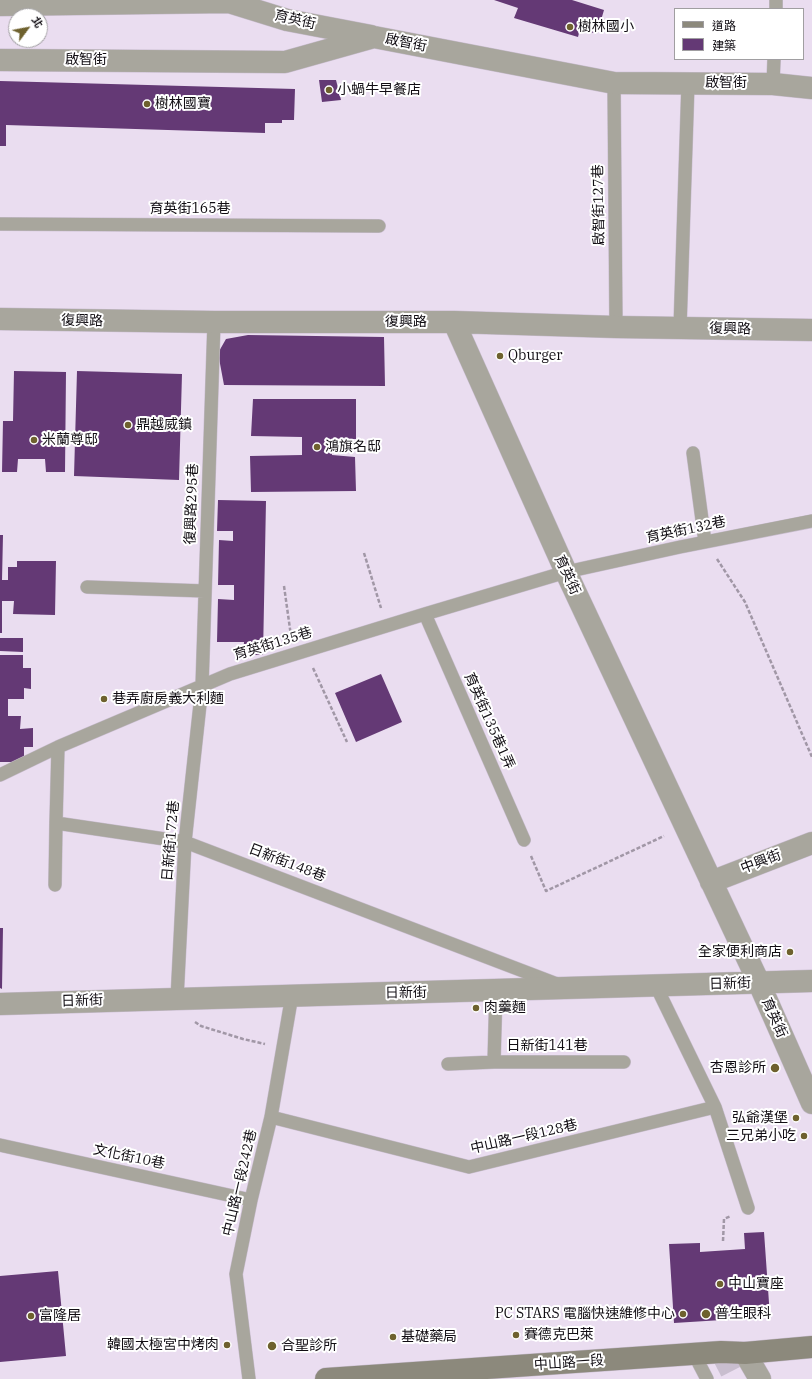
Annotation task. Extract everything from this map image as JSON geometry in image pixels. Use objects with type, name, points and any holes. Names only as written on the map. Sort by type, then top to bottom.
[{"type":"main road","name":"中山路一段","points":[[326,1379],[720,1352],[745,1353],[812,1347]]},
{"type":"street","name":"育英街","points":[[0,5],[229,2],[287,20],[374,37]]},
{"type":"street","name":"啟智街","points":[[0,60],[284,62],[374,37],[614,83],[773,84],[812,88]]},
{"type":"street","name":"復興路","points":[[0,319],[214,322],[454,322],[616,327],[812,330]]},
{"type":"street","name":"育英街","points":[[454,322],[566,572],[758,983],[812,1103]]},
{"type":"street","name":"中興街","points":[[711,882],[812,843]]},
{"type":"street","name":"日新街","points":[[0,1004],[812,981]]},
{"type":"street","points":[[745,1353],[760,1379]]},
{"type":"lane","points":[[773,84],[774,60]]},
{"type":"lane","name":"啟智街127巷","points":[[614,83],[616,327]]},
{"type":"lane","points":[[680,328],[688,83]]},
{"type":"lane","name":"育英街165巷","points":[[0,224],[379,226]]},
{"type":"lane","name":"復興路295巷","points":[[202,686],[214,322]]},
{"type":"lane","points":[[694,453],[706,542]]},
{"type":"lane","name":"育英街132巷","points":[[566,572],[812,521]]},
{"type":"lane","name":"育英街135巷","points":[[0,775],[58,747],[230,674],[386,625],[566,572]]},
{"type":"lane","points":[[87,586],[205,591]]},
{"type":"lane","name":"育英街135巷1弄","points":[[425,614],[524,840]]},
{"type":"lane","name":"日新街172巷","points":[[176,999],[185,842],[202,686]]},
{"type":"lane","points":[[55,885],[58,747]]},
{"type":"lane","name":"日新街148巷","points":[[56,823],[185,842],[570,988]]},
{"type":"lane","points":[[656,986],[715,1107],[748,1208]]},
{"type":"lane","name":"日新街141巷","points":[[496,990],[494,1062],[624,1062]]},
{"type":"lane","name":"中山路一段242巷","points":[[249,1379],[236,1274],[251,1200],[271,1117],[292,996]]},
{"type":"lane","points":[[448,1064],[494,1062]]},
{"type":"lane","name":"中山路一段128巷","points":[[271,1117],[469,1167],[715,1107]]},
{"type":"lane","name":"文化街10巷","points":[[0,1145],[251,1200]]},
{"type":"lane","points":[[694,1354],[707,1379]]},
{"type":"path","points":[[706,542],[745,602],[812,757]]},
{"type":"path","points":[[364,553],[386,625]]},
{"type":"path","points":[[284,586],[299,653],[347,742]]},
{"type":"path","points":[[524,840],[546,891],[685,826]]},
{"type":"path","points":[[176,999],[186,1017],[201,1026],[283,1049]]},
{"type":"path","points":[[723,1241],[724,1220],[748,1208]]},
{"type":"building","points":[[494,0],[572,0],[604,10],[597,34],[580,29],[578,37],[514,18],[518,8]]},
{"type":"building","name":"小蝸牛早餐店","points":[[319,80],[336,80],[341,100],[322,102]]},
{"type":"building","name":"樹林國寶","points":[[0,81],[295,89],[294,120],[282,120],[282,123],[265,123],[265,133],[6,125],[6,146],[0,146]]},
{"type":"building","points":[[248,335],[384,337],[385,386],[224,385],[218,353],[226,339]]},
{"type":"building","name":"米蘭尊邸","points":[[14,371],[66,372],[65,472],[46,472],[45,459],[18,459],[17,472],[2,472],[3,421],[13,421]]},
{"type":"building","name":"鼎越威鎮","points":[[77,371],[182,374],[179,480],[74,476]]},
{"type":"building","name":"鴻旗名邸","points":[[253,399],[356,399],[356,439],[331,439],[332,455],[355,457],[356,491],[251,492],[250,456],[302,455],[302,437],[251,436]]},
{"type":"building","points":[[218,500],[266,501],[263,655],[243,655],[244,642],[217,642],[218,599],[234,600],[234,585],[218,585],[219,540],[233,541],[233,531],[217,531]]},
{"type":"building","points":[[0,535],[3,535],[2,580],[8,580],[8,567],[17,567],[17,561],[56,561],[55,615],[13,614],[14,601],[2,601],[2,633],[0,633]]},
{"type":"building","points":[[0,638],[23,638],[23,652],[0,651]]},
{"type":"building","points":[[0,655],[23,655],[23,668],[31,668],[31,689],[24,688],[24,699],[8,699],[8,716],[21,716],[20,729],[33,728],[33,747],[24,747],[24,762],[0,762]]},
{"type":"building","points":[[381,674],[402,722],[356,742],[335,693]]},
{"type":"building","points":[[0,928],[3,928],[2,989],[0,988]]},
{"type":"building","name":"中山寶座","points":[[764,1232],[770,1317],[674,1323],[669,1244],[700,1243],[700,1252],[745,1249],[744,1233]]},
{"type":"building","name":"富隆居","points":[[58,1271],[66,1356],[0,1362],[0,1276]]},
{"type":"tunnel","points":[[721,1352],[735,1379]]},
{"type":"place","name":"樹林國小","points":[[570,27]]},
{"type":"place","name":"小蝸牛早餐店","points":[[329,90]]},
{"type":"place","name":"樹林國寶","points":[[147,104]]},
{"type":"place","name":"Qburger","points":[[500,356]]},
{"type":"place","name":"鼎越威鎮","points":[[128,425]]},
{"type":"place","name":"米蘭尊邸","points":[[34,440]]},
{"type":"place","name":"鴻旗名邸","points":[[317,447]]},
{"type":"place","name":"巷弄廚房義大利麵","points":[[104,699]]},
{"type":"place","name":"全家便利商店","points":[[790,952]]},
{"type":"place","name":"肉羹麵","points":[[476,1008]]},
{"type":"place","name":"杏恩診所","points":[[775,1068]]},
{"type":"place","name":"弘爺漢堡","points":[[796,1118]]},
{"type":"place","name":"三兄弟小吃","points":[[804,1136]]},
{"type":"place","name":"中山寶座","points":[[720,1284]]},
{"type":"place","name":"PC STARS 電腦快速維修中心","points":[[683,1314]]},
{"type":"place","name":"普生眼科","points":[[706,1314]]},
{"type":"place","name":"富隆居","points":[[31,1316]]},
{"type":"place","name":"賽德克巴萊","points":[[516,1335]]},
{"type":"place","name":"基礎藥局","points":[[393,1337]]},
{"type":"place","name":"韓國太極宮中烤肉","points":[[227,1345]]},
{"type":"place","name":"合聖診所","points":[[272,1346]]}]
